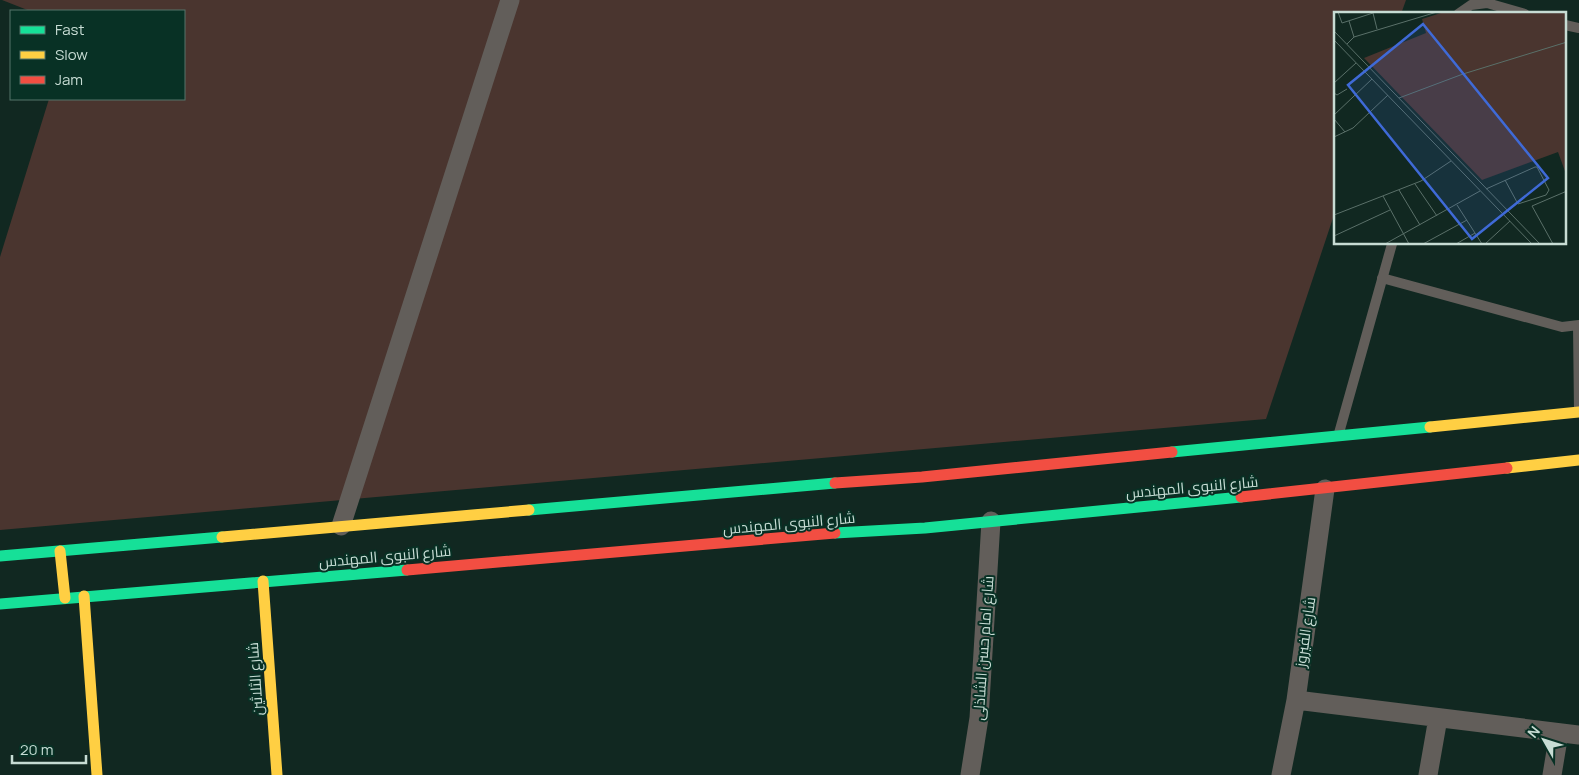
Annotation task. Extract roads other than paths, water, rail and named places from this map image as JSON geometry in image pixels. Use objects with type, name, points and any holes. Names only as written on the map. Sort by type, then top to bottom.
[{"type":"street","points":[[341,526],[510,0]]},
{"type":"street","points":[[0,556],[838,482],[922,477],[1579,412]]},
{"type":"street","name":"شارع النبوى المهندس","points":[[0,604],[991,521],[1325,489],[1579,460]]},
{"type":"street","name":"شارع الفيروز","points":[[1281,775],[1296,700],[1325,489]]},
{"type":"street","name":"شارع امام حسن الشاذلى","points":[[970,775],[980,718],[991,521]]},
{"type":"street","points":[[60,551],[64,598]]},
{"type":"street","name":"شارع الثلاثين","points":[[263,582],[277,775]]},
{"type":"street","points":[[84,596],[97,775]]},
{"type":"street","points":[[1296,700],[1579,735]]},
{"type":"street","points":[[1428,775],[1438,718]]},
{"type":"street","points":[[1552,775],[1559,733]]},
{"type":"lane","points":[[1461,12],[1471,4],[1487,3],[1518,12]]},
{"type":"lane","points":[[1566,25],[1579,28]]},
{"type":"lane","points":[[1338,436],[1392,245]]},
{"type":"lane","points":[[1382,278],[1562,327],[1578,325],[1579,412]]}]
